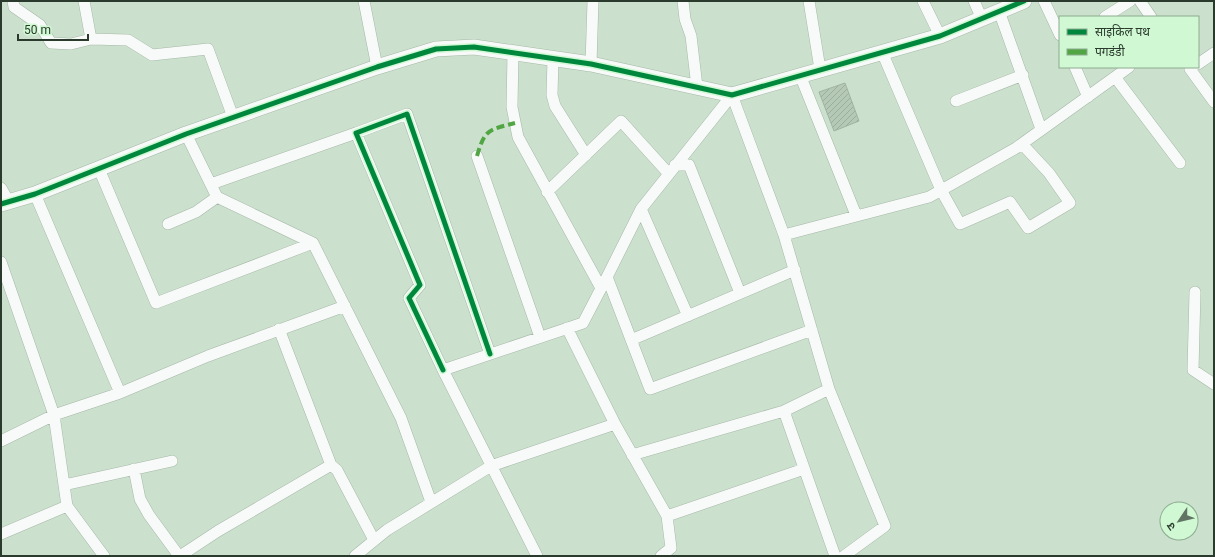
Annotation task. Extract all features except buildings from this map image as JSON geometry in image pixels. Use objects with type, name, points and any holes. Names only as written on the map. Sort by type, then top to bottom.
[{"type":"street","points":[[13,1],[14,7],[40,24],[51,43],[71,44],[91,39],[128,40],[152,55],[208,49],[233,117]]},
{"type":"street","points":[[84,1],[91,39]]},
{"type":"street","points":[[364,1],[377,67]]},
{"type":"street","points":[[591,64],[593,1]]},
{"type":"street","points":[[683,1],[685,19],[691,36],[697,87]]},
{"type":"street","points":[[809,1],[820,69]]},
{"type":"street","points":[[923,1],[940,36]]},
{"type":"street","points":[[974,1],[982,19]]},
{"type":"street","points":[[1,188],[5,203],[35,194],[233,117],[377,67],[436,49],[474,48],[591,64],[732,95],[940,36],[1024,1]]},
{"type":"street","points":[[1044,1],[1059,33]]},
{"type":"street","points":[[1107,16],[1130,1]]},
{"type":"street","points":[[1140,1],[1151,16]]},
{"type":"street","points":[[999,11],[1023,75],[1041,130]]},
{"type":"street","points":[[882,52],[941,190],[960,224],[1010,202],[1028,228],[1070,202],[1049,173],[1022,144]]},
{"type":"street","points":[[513,53],[512,107],[518,137],[601,288]]},
{"type":"street","points":[[1199,63],[1214,53]]},
{"type":"street","points":[[553,59],[552,95],[555,106],[586,155]]},
{"type":"street","points":[[1074,68],[1088,97]]},
{"type":"street","points":[[784,235],[930,197],[1022,144],[1128,68]]},
{"type":"street","points":[[1193,68],[1214,102]]},
{"type":"street","points":[[800,75],[856,216]]},
{"type":"street","points":[[956,101],[1023,75]]},
{"type":"street","points":[[1115,77],[1180,162]]},
{"type":"street","points":[[443,370],[583,323],[641,209],[732,95]]},
{"type":"street","points":[[732,95],[784,235],[829,389],[885,526],[844,556]]},
{"type":"street","points":[[211,184],[407,114],[490,354]]},
{"type":"street","points":[[547,192],[621,121],[672,170]]},
{"type":"street","points":[[356,133],[420,285],[409,298],[443,370],[537,556]]},
{"type":"street","points":[[186,134],[217,197],[313,243],[401,418],[431,502]]},
{"type":"street","points":[[477,156],[540,337]]},
{"type":"street","points":[[672,170],[689,165],[740,293]]},
{"type":"street","points":[[99,169],[156,303],[313,243]]},
{"type":"street","points":[[35,194],[120,393]]},
{"type":"street","points":[[168,224],[196,212],[217,197]]},
{"type":"street","points":[[641,209],[688,316]]},
{"type":"street","points":[[1,262],[54,416],[67,506],[104,556]]},
{"type":"street","points":[[631,340],[795,270]]},
{"type":"street","points":[[607,277],[650,388],[812,330]]},
{"type":"street","points":[[1195,292],[1193,370],[1214,384]]},
{"type":"street","points":[[1,441],[54,416],[120,393],[208,356],[344,306]]},
{"type":"street","points":[[567,328],[614,424],[666,516],[671,548],[661,556]]},
{"type":"street","points":[[279,329],[331,465],[337,470],[374,540]]},
{"type":"street","points":[[632,455],[784,410],[829,389]]},
{"type":"street","points":[[784,410],[835,556]]},
{"type":"street","points":[[355,556],[386,530],[491,466],[614,424]]},
{"type":"street","points":[[64,485],[172,461]]},
{"type":"street","points":[[134,469],[140,499],[149,515],[179,556],[218,531],[331,465]]},
{"type":"street","points":[[666,516],[804,469]]},
{"type":"street","points":[[1,534],[67,506]]},
{"type":"marked path","points":[[477,156],[483,140],[489,132],[493,129],[515,123]]},
{"type":"cycle path","points":[[1,204],[35,194],[186,134],[377,67],[436,49],[474,47],[591,64],[732,95],[940,36],[1024,1]]},
{"type":"cycle path","points":[[443,370],[409,298],[420,285],[356,133],[407,114],[490,354]]}]
